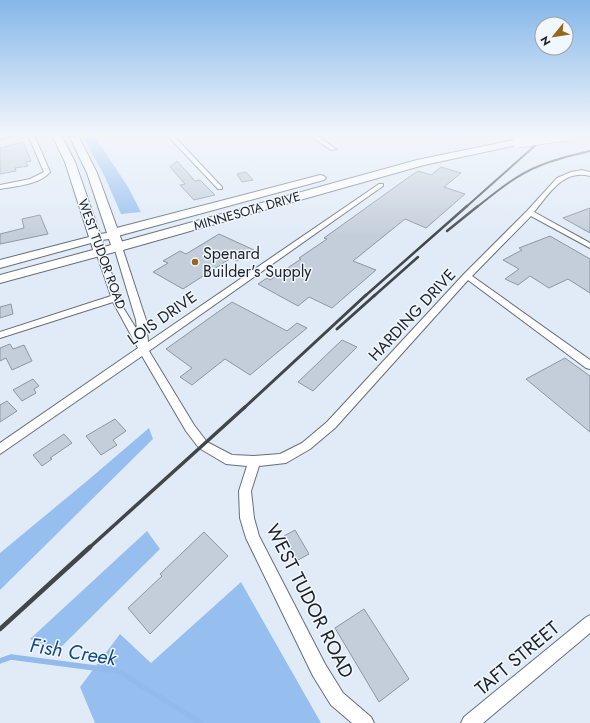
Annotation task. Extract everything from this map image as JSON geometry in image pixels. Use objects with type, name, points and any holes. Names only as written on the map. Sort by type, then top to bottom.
[{"type":"highway","name":"MINNESOTA DRIVE","points":[[118,247],[397,169]]},
{"type":"highway","name":"MINNESOTA DRIVE","points":[[114,233],[327,176]]},
{"type":"main road","name":"WEST TUDOR ROAD","points":[[72,169],[100,252]]},
{"type":"main road","name":"WEST TUDOR ROAD","points":[[90,169],[118,247]]},
{"type":"main road","name":"MINNESOTA DRIVE","points":[[0,264],[114,233]]},
{"type":"main road","name":"MINNESOTA DRIVE","points":[[0,279],[118,247]]},
{"type":"street","points":[[0,187],[44,177],[47,172],[46,169]]},
{"type":"street","points":[[202,169],[220,188]]},
{"type":"street","name":"HARDING DRIVE","points":[[254,461],[282,459],[306,446],[331,425],[467,276],[530,213],[558,179],[564,175],[586,173]]},
{"type":"street","name":"LOIS DRIVE","points":[[0,449],[381,185]]},
{"type":"street","points":[[530,213],[590,246]]},
{"type":"street","name":"WEST TUDOR ROAD","points":[[118,247],[141,320],[143,349]]},
{"type":"street","name":"WEST TUDOR ROAD","points":[[100,252],[115,298],[143,349],[190,428],[203,445],[230,460],[254,461],[245,491],[247,518],[253,538],[319,670],[337,699],[365,723]]},
{"type":"street","points":[[467,276],[590,365]]},
{"type":"street","points":[[0,335],[115,298]]},
{"type":"street","name":"TAFT STREET","points":[[470,723],[590,623]]},
{"type":"shaded area","points":[[100,169],[116,169],[128,187],[141,212],[121,214]]},
{"type":"shaded area","points":[[149,428],[153,439],[0,590],[0,553]]},
{"type":"shaded area","points":[[147,531],[160,549],[57,651],[30,639]]},
{"type":"shaded area","points":[[241,582],[321,723],[95,723],[80,687],[120,634],[151,663]]},
{"type":"building","points":[[0,169],[15,169],[16,171],[0,174]]},
{"type":"building","points":[[172,169],[184,169],[195,181],[200,180],[215,195],[194,200],[180,185],[185,184]]},
{"type":"building","points":[[439,169],[447,169],[461,173],[444,187],[465,194],[426,228],[405,219],[353,261],[376,270],[332,308],[309,297],[298,306],[258,284],[267,278],[270,280],[301,259],[299,258],[327,239],[324,238],[418,171],[431,175]]},
{"type":"building","points":[[246,172],[253,180],[242,182],[237,174]]},
{"type":"building","points":[[590,208],[590,233],[563,218]]},
{"type":"building","points":[[40,215],[48,234],[0,244],[0,234],[24,228],[22,219]]},
{"type":"building","name":"Spenard Builder's Supply","points":[[219,234],[254,250],[237,261],[231,258],[183,289],[153,272],[168,263],[163,261],[180,251],[186,254]]},
{"type":"building","points":[[550,236],[590,259],[590,293],[568,279],[549,288],[530,276],[518,285],[505,279],[519,269],[503,260],[522,250],[519,248]]},
{"type":"building","points":[[232,302],[287,331],[297,323],[307,328],[250,375],[225,359],[192,385],[180,377],[192,368],[166,349]]},
{"type":"building","points":[[11,304],[13,314],[0,318],[0,307]]},
{"type":"building","points":[[342,340],[357,347],[313,391],[298,382]]},
{"type":"building","points":[[10,344],[13,349],[24,345],[32,361],[12,370],[6,358],[0,361],[0,348]]},
{"type":"building","points":[[565,358],[590,376],[590,432],[526,379]]},
{"type":"building","points":[[33,379],[39,386],[34,389],[36,393],[22,401],[13,390]]},
{"type":"building","points":[[7,401],[17,411],[0,422],[0,405]]},
{"type":"building","points":[[115,419],[126,431],[113,440],[117,445],[101,455],[86,436]]},
{"type":"building","points":[[64,434],[72,443],[50,458],[52,459],[42,466],[33,455]]},
{"type":"building","points":[[295,530],[309,554],[298,560],[284,536]]},
{"type":"building","points":[[204,532],[228,556],[150,634],[128,608],[162,576],[160,574]]},
{"type":"building","points":[[364,609],[409,679],[379,702],[335,628]]},
{"type":"waterway","name":"Fish Creek","points":[[0,661],[11,657],[118,671],[201,723]]},
{"type":"railway","points":[[466,207],[509,169]]},
{"type":"railway","points":[[477,207],[506,184],[534,169]]},
{"type":"railway","points":[[365,296],[467,206]]},
{"type":"railway","points":[[447,231],[478,206]]},
{"type":"railway","points":[[374,296],[418,257]]},
{"type":"railway","points":[[244,408],[366,295]]},
{"type":"railway","points":[[337,329],[375,295]]},
{"type":"railway","points":[[89,548],[245,407]]},
{"type":"railway","points":[[0,629],[90,547]]},
{"type":"place","name":"Spenard Builder's Supply","points":[[195,262]]}]
